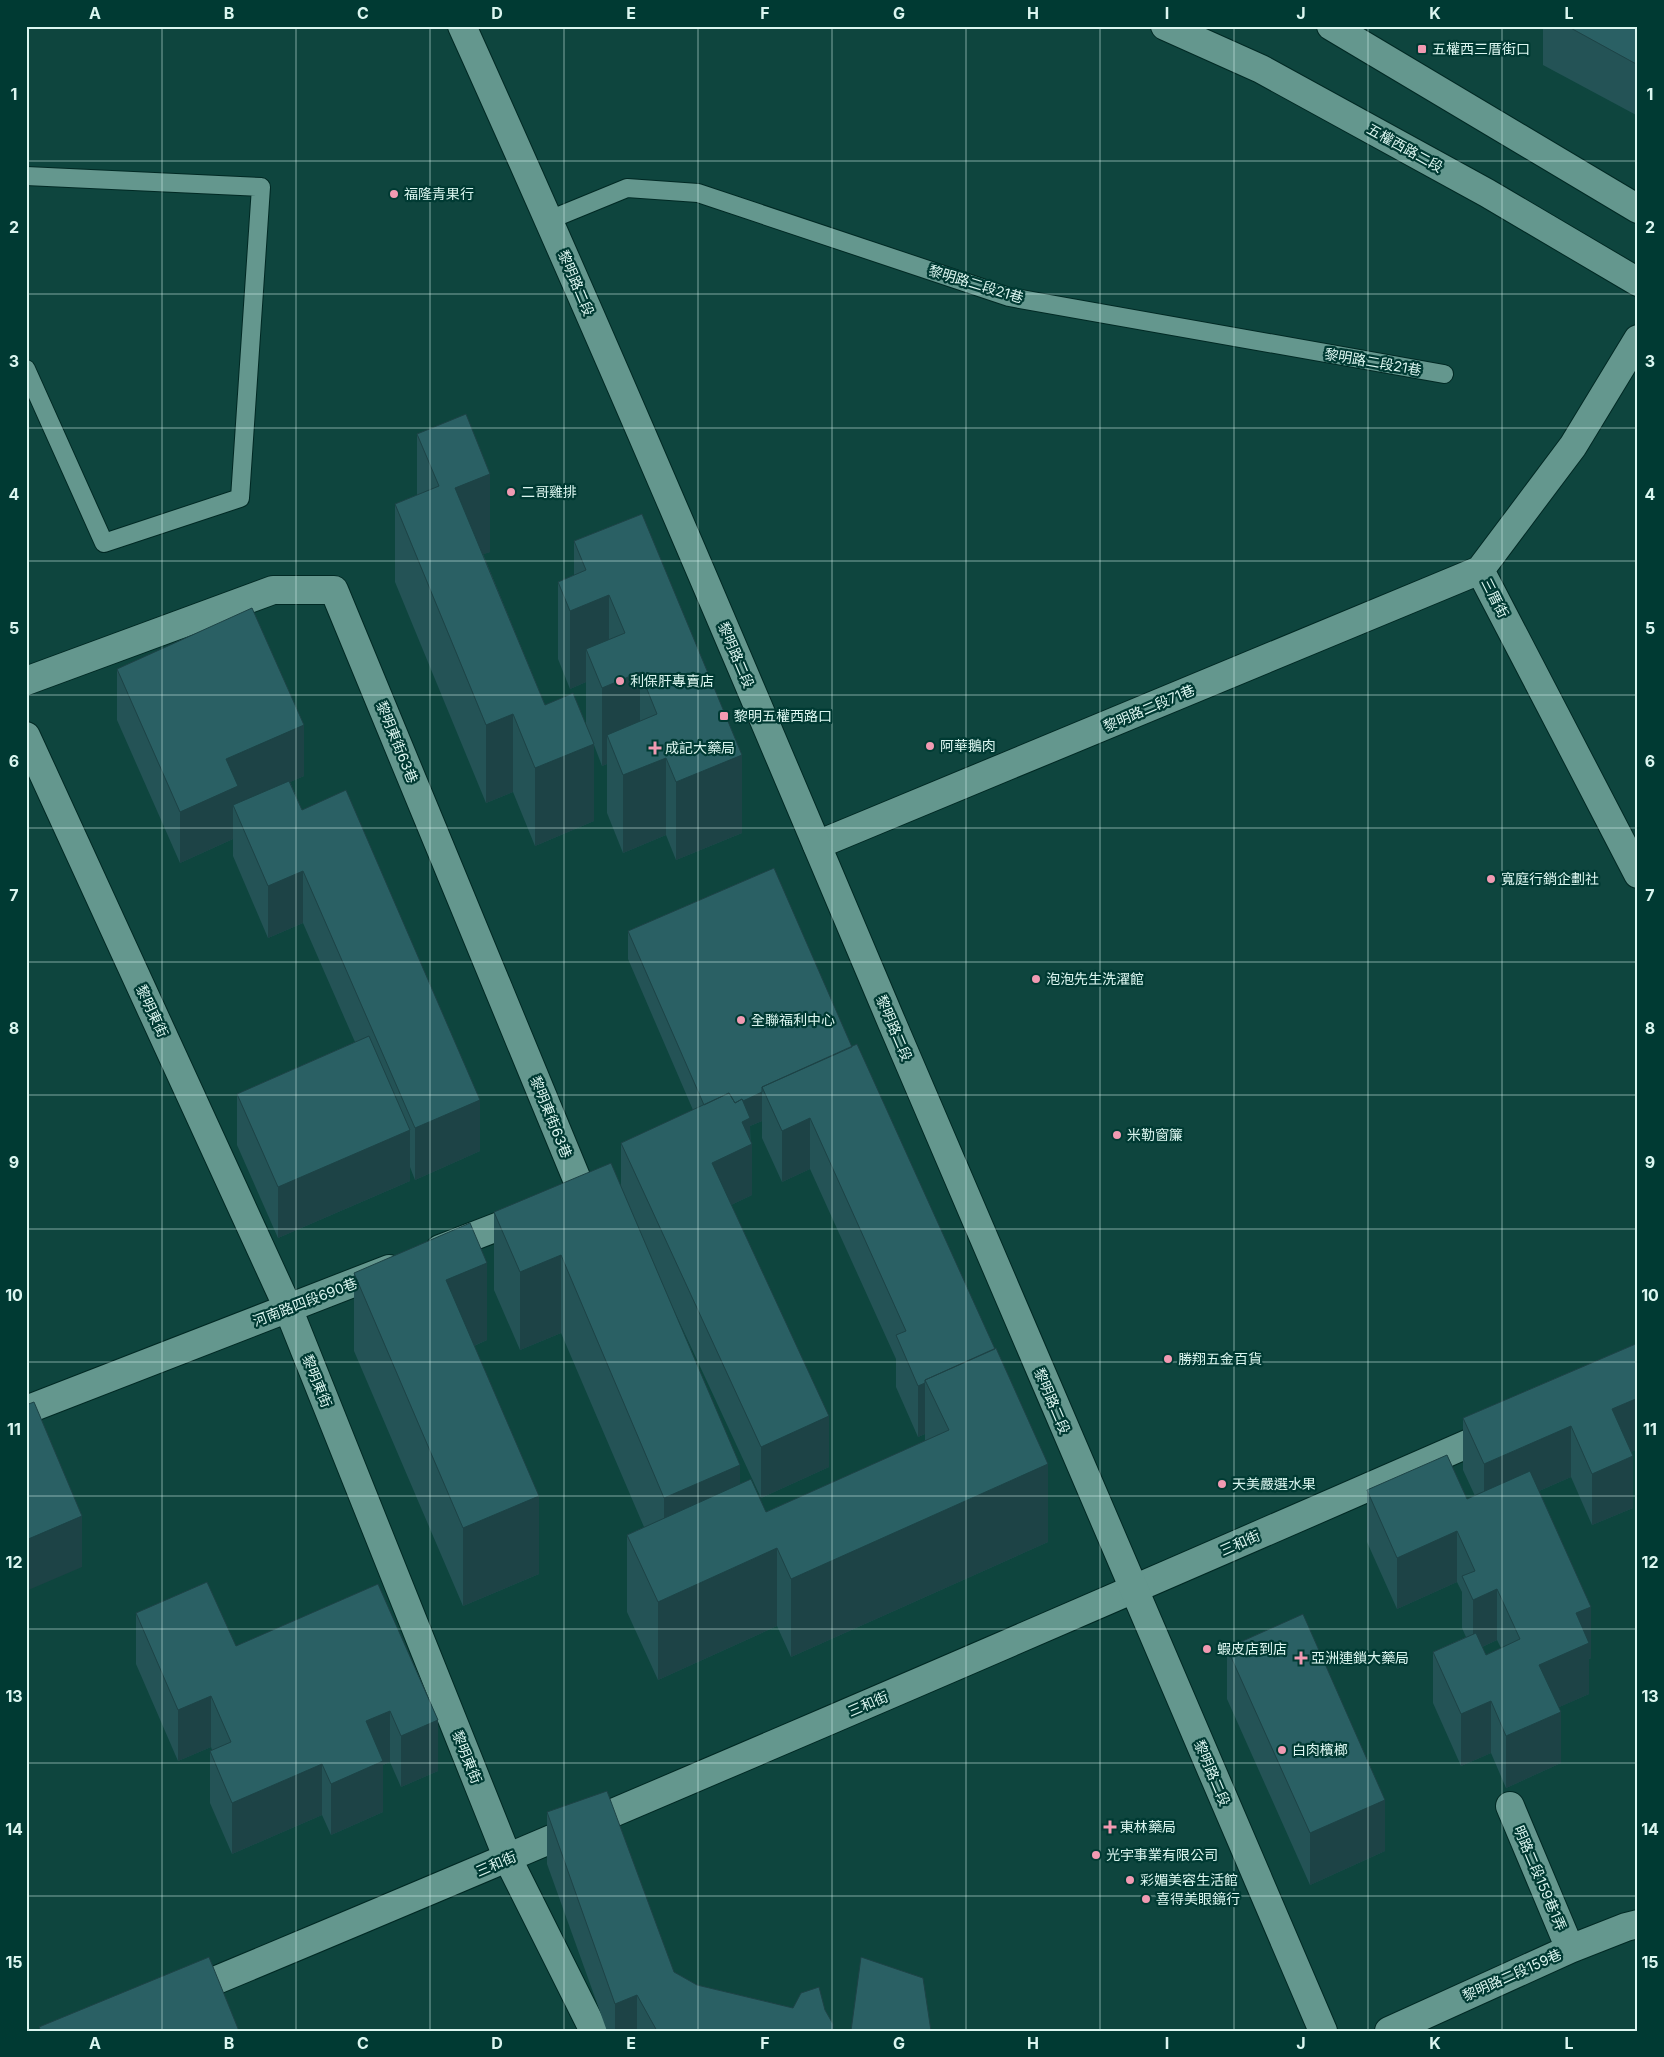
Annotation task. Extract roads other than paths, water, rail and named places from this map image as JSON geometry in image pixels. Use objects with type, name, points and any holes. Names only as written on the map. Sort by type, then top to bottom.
[{"type":"street","name":"黎明路二段","points":[[462,26],[549,220],[1323,2031]]},
{"type":"street","name":"五權西路二段","points":[[1165,26],[1261,70],[1487,193],[1638,282]]},
{"type":"street","points":[[1332,26],[1638,209]]},
{"type":"street","name":"三厝街","points":[[1638,339],[1573,446],[1480,570],[1638,874]]},
{"type":"street","name":"黎明路二段71巷","points":[[817,845],[1480,570]]},
{"type":"street","name":"黎明東街63巷","points":[[26,681],[273,590],[334,590],[583,1194]]},
{"type":"street","name":"黎明東街","points":[[26,736],[288,1308],[508,1859],[594,2031]]},
{"type":"street","name":"河南路四段690巷","points":[[26,1410],[583,1194]]},
{"type":"street","name":"三和街","points":[[160,2004],[508,1859],[1133,1590],[1520,1420]]},
{"type":"street","name":"明路二段159巷1弄","points":[[1510,1806],[1570,1949]]},
{"type":"street","name":"黎明路二段159巷","points":[[1389,2031],[1570,1949],[1638,1924]]},
{"type":"lane","points":[[26,176],[261,187],[240,498],[104,543],[26,369]]},
{"type":"lane","name":"黎明路二段21巷","points":[[549,220],[627,188],[698,193],[1009,297],[1444,374]]},
{"type":"place","name":"五權西三厝街口","points":[[1422,49]]},
{"type":"place","name":"福隆青果行","points":[[394,194]]},
{"type":"place","name":"二哥雞排","points":[[511,492]]},
{"type":"place","name":"利保肝專賣店","points":[[620,681]]},
{"type":"place","name":"黎明五權西路口","points":[[724,716]]},
{"type":"place","name":"阿華鵝肉","points":[[930,746]]},
{"type":"place","name":"成記大藥局","points":[[655,748]]},
{"type":"place","name":"寬庭行銷企劃社","points":[[1491,879]]},
{"type":"place","name":"泡泡先生洗濯館","points":[[1036,979]]},
{"type":"place","name":"全聯福利中心","points":[[741,1020]]},
{"type":"place","name":"米勒窗簾","points":[[1117,1135]]},
{"type":"place","name":"勝翔五金百貨","points":[[1168,1359]]},
{"type":"place","name":"天美嚴選水果","points":[[1222,1484]]},
{"type":"place","name":"蝦皮店到店","points":[[1207,1649]]},
{"type":"place","name":"亞洲連鎖大藥局","points":[[1301,1658]]},
{"type":"place","name":"白肉檳榔","points":[[1282,1750]]},
{"type":"place","name":"東林藥局","points":[[1110,1827]]},
{"type":"place","name":"光宇事業有限公司","points":[[1096,1855]]},
{"type":"place","name":"彩媚美容生活館","points":[[1130,1880]]},
{"type":"place","name":"喜得美眼鏡行","points":[[1146,1899]]}]
